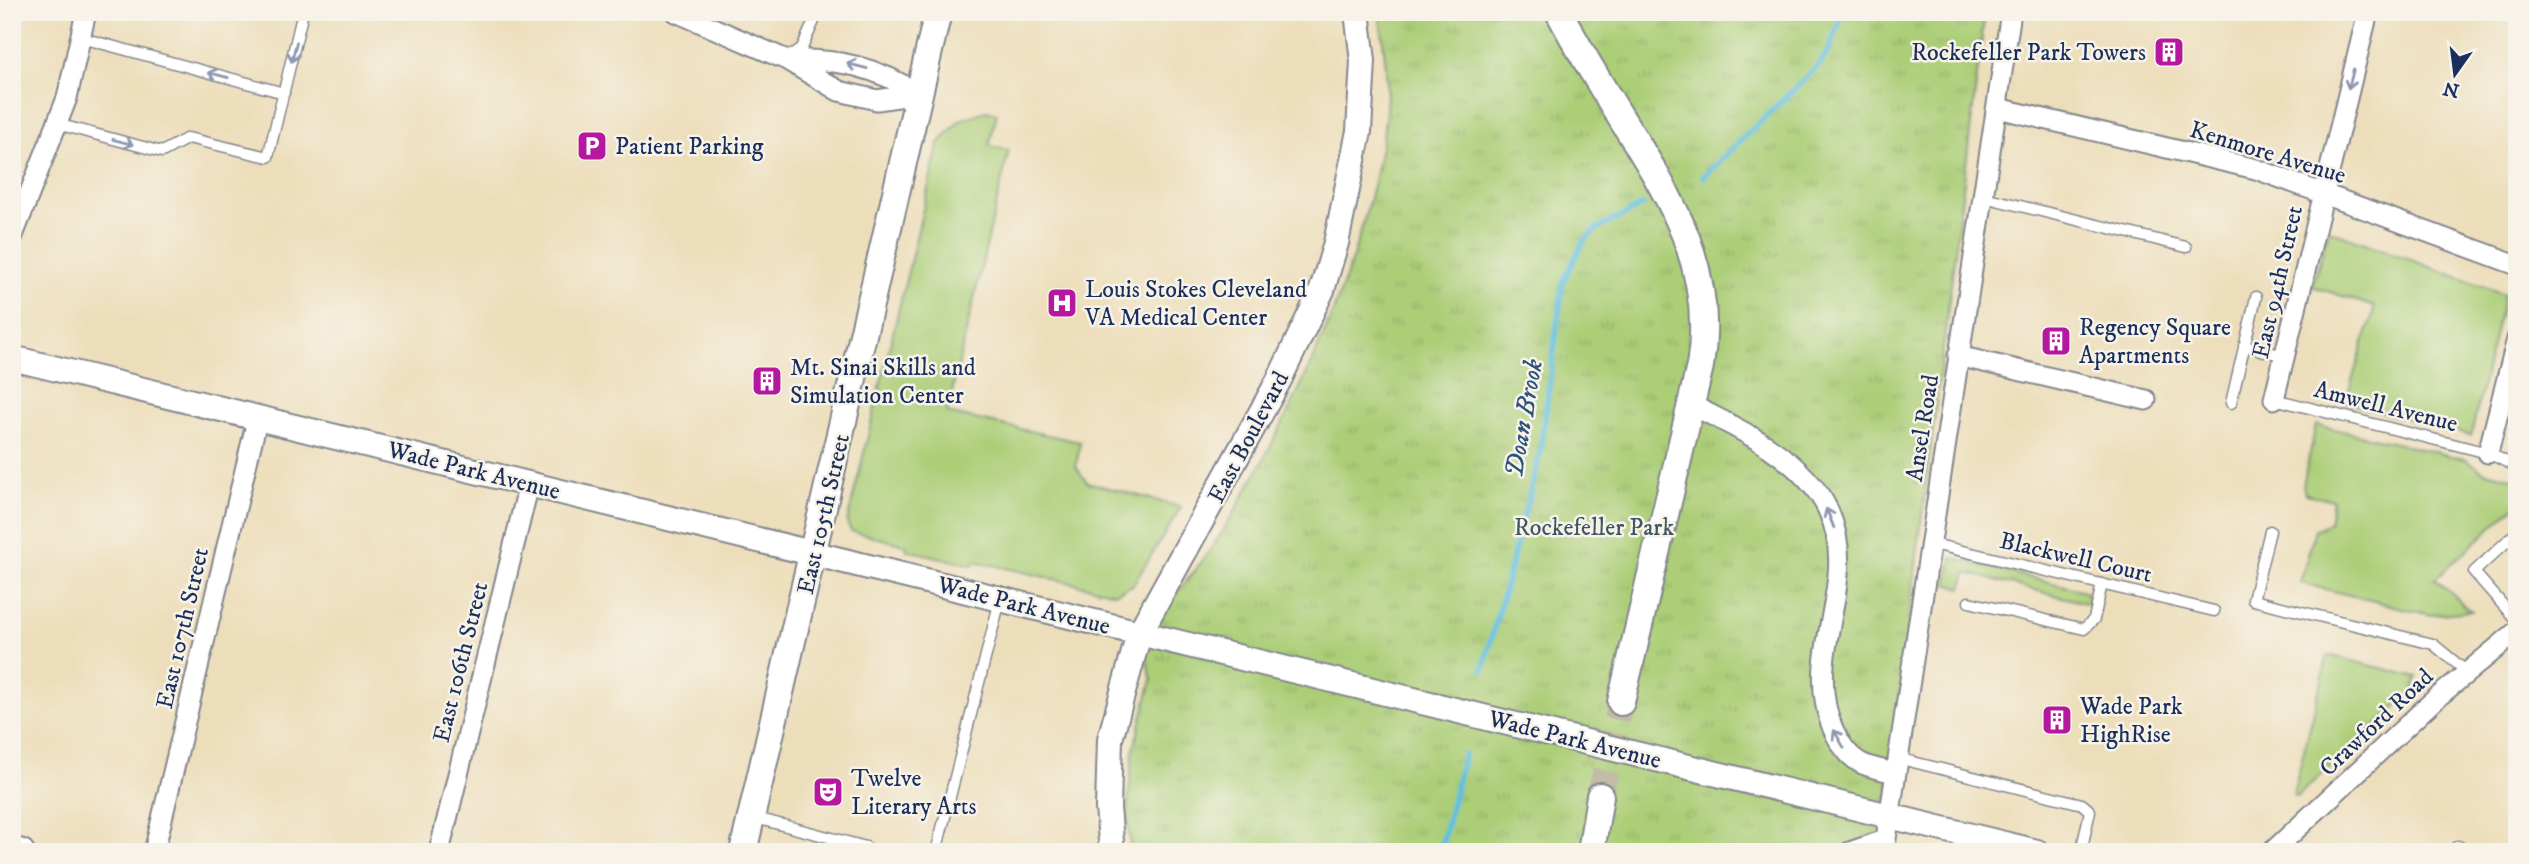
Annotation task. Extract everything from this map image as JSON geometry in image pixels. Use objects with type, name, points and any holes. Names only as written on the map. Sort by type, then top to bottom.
[{"type":"main road","name":"East 105th Street","points":[[743,852],[939,12]]},
{"type":"main road","points":[[1559,12],[1599,82],[1658,175],[1685,233],[1699,281],[1705,324],[1691,405],[1621,702]]},
{"type":"main road","points":[[1591,852],[1600,796]]},
{"type":"street","points":[[12,238],[67,98],[86,12]]},
{"type":"street","points":[[676,12],[787,60],[839,90],[877,100],[918,94]]},
{"type":"street","name":"East Boulevard","points":[[1112,852],[1108,808],[1110,739],[1139,634],[1279,380],[1322,290],[1341,223],[1359,131],[1363,61],[1357,12]]},
{"type":"street","name":"Ansel Road","points":[[1886,836],[2011,12]]},
{"type":"street","name":"East 94th Street","points":[[2274,399],[2368,12]]},
{"type":"street","points":[[787,60],[844,63],[884,73],[918,94]]},
{"type":"street","name":"Kenmore Avenue","points":[[1998,108],[2256,169],[2517,265]]},
{"type":"street","points":[[2488,453],[2517,339]]},
{"type":"street","points":[[1958,356],[2146,400]]},
{"type":"street","name":"Wade Park Avenue","points":[[12,358],[258,416],[1139,634],[1886,836],[2037,852]]},
{"type":"street","points":[[1691,405],[1723,421],[1780,457],[1819,495],[1835,529],[1838,552],[1835,599],[1822,665],[1825,707],[1838,739],[1848,754],[1859,762],[1896,766]]},
{"type":"street","name":"East 107th Street","points":[[154,852],[258,416]]},
{"type":"street","name":"East 106th Street","points":[[439,852],[529,484]]},
{"type":"street","name":"Crawford Road","points":[[2272,852],[2467,672],[2517,631]]},
{"type":"street","points":[[1850,852],[1886,836]]},
{"type":"street","points":[[12,849],[22,852]]},
{"type":"lane","points":[[57,124],[162,152],[188,138],[268,157],[303,12]]},
{"type":"lane","points":[[787,60],[802,48],[818,12]]},
{"type":"lane","points":[[82,38],[284,93]]},
{"type":"lane","points":[[1984,197],[2186,247]]},
{"type":"lane","points":[[2231,403],[2256,297]]},
{"type":"lane","points":[[2244,346],[2285,356]]},
{"type":"lane","name":"Amwell Avenue","points":[[2274,399],[2488,453],[2517,467]]},
{"type":"lane","points":[[2270,531],[2253,600],[2433,644],[2467,672]]},
{"type":"lane","points":[[2517,532],[2474,572],[2517,621]]},
{"type":"lane","name":"Blackwell Court","points":[[1929,543],[2214,611]]},
{"type":"lane","points":[[1969,603],[2084,629],[2094,619],[2102,584]]},
{"type":"lane","points":[[936,852],[1000,599]]},
{"type":"lane","points":[[1896,766],[2082,804],[2090,810],[2081,852]]},
{"type":"lane","points":[[751,817],[866,847],[864,852]]},
{"type":"lane","points":[[2451,852],[2458,846],[2469,852]]},
{"type":"green space","name":"Rockefeller Park","points":[[1379,12],[1985,12],[1880,852],[1131,852],[1127,813],[1133,751],[1152,680],[1139,634],[1186,582],[1229,522],[1301,386],[1337,303],[1365,217],[1384,129],[1387,85]]},
{"type":"green space","points":[[985,111],[997,113],[989,146],[1009,150],[947,413],[1080,442],[1076,467],[1087,482],[1181,507],[1133,585],[1115,593],[975,561],[972,565],[907,550],[906,545],[851,531],[847,523],[939,143],[960,120]]},
{"type":"green space","points":[[2329,230],[2504,294],[2471,435],[2345,403],[2375,307],[2312,286]]},
{"type":"green space","points":[[2316,425],[2465,459],[2485,472],[2517,479],[2517,504],[2435,579],[2471,611],[2431,615],[2300,583],[2315,530],[2329,523],[2333,500],[2305,494],[2303,485]]},
{"type":"green space","points":[[1952,558],[2085,591],[2090,604],[1966,573],[1962,588],[1947,584]]},
{"type":"green space","points":[[2328,655],[2417,677],[2412,693],[2296,797],[2293,794]]},
{"type":"waterway","name":"Doan Brook","points":[[1703,177],[1819,65],[1830,48],[1843,12]]},
{"type":"waterway","name":"Doan Brook","points":[[1483,670],[1540,454],[1563,282],[1583,242],[1595,230],[1643,205]]},
{"type":"waterway","name":"Doan Brook","points":[[1440,852],[1464,754]]},
{"type":"tunnel","points":[[1600,796],[1621,702]]},
{"type":"place","name":"Rockefeller Park Towers","points":[[2169,52]]},
{"type":"place","name":"Patient Parking","points":[[592,146]]},
{"type":"place","name":"Louis Stokes Cleveland VA Medical Center","points":[[1062,303]]},
{"type":"place","name":"Regency Square Apartments","points":[[2056,341]]},
{"type":"place","name":"Mt. Sinai Skills and Simulation Center","points":[[767,381]]},
{"type":"place","name":"Wade Park HighRise","points":[[2057,720]]},
{"type":"place","name":"Twelve Literary Arts","points":[[828,792]]}]
